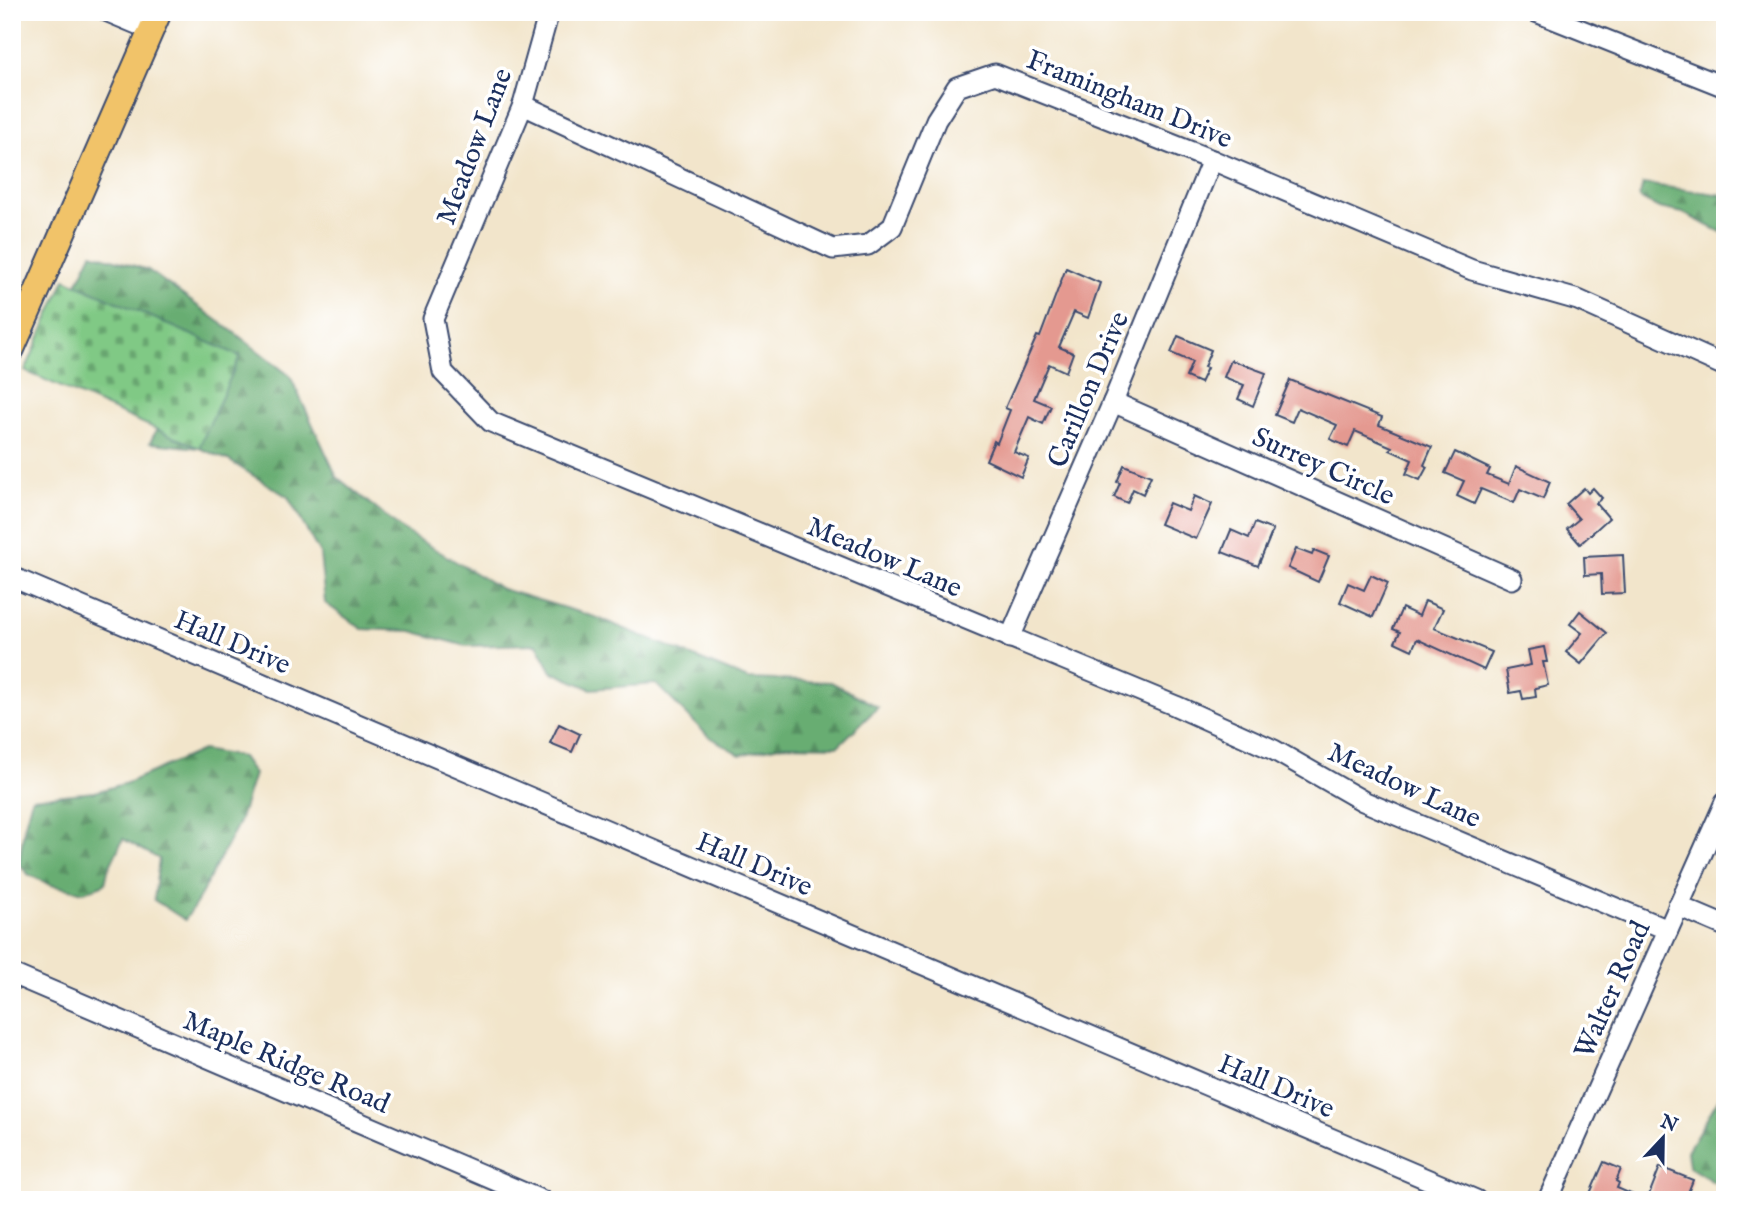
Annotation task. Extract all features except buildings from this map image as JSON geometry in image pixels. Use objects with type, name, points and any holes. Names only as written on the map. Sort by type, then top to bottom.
[{"type":"main road","points":[[12,349],[155,21]]},
{"type":"street","points":[[108,12],[155,21]]},
{"type":"street","name":"Meadow Lane","points":[[549,12],[523,105],[433,319],[443,372],[491,422],[1176,706],[1274,750],[1363,801],[1668,930]]},
{"type":"street","points":[[1536,12],[1725,87]]},
{"type":"street","name":"Framingham Drive","points":[[523,105],[833,249],[868,245],[892,227],[936,120],[957,87],[995,75],[1212,160],[1472,270],[1578,300],[1725,366]]},
{"type":"street","name":"Carillon Drive","points":[[1010,638],[1113,401],[1212,160]]},
{"type":"street","name":"Surrey Circle","points":[[1113,401],[1512,579]]},
{"type":"street","name":"Hall Drive","points":[[12,577],[1476,1200]]},
{"type":"street","name":"Walter Road","points":[[1548,1200],[1725,802]]},
{"type":"street","points":[[1678,906],[1725,926]]},
{"type":"street","name":"Maple Ridge Road","points":[[12,974],[541,1200]]},
{"type":"green space","points":[[1643,184],[1725,195],[1725,234],[1683,213],[1659,208],[1639,198]]},
{"type":"green space","points":[[92,253],[148,270],[290,376],[337,477],[401,529],[502,589],[598,618],[748,679],[831,682],[878,707],[838,746],[784,745],[740,755],[707,735],[656,684],[591,689],[552,672],[537,644],[466,646],[411,631],[362,629],[325,603],[320,554],[288,497],[228,460],[199,448],[150,443],[191,357],[77,284]]},
{"type":"green space","points":[[65,279],[240,356],[199,448],[25,371]]},
{"type":"green space","points":[[202,750],[242,757],[254,774],[239,822],[185,920],[154,900],[159,859],[123,839],[108,870],[105,884],[84,892],[51,885],[29,875],[19,864],[32,798],[95,792],[127,783]]},
{"type":"green space","points":[[1725,1088],[1725,1189],[1689,1167],[1687,1151]]}]
